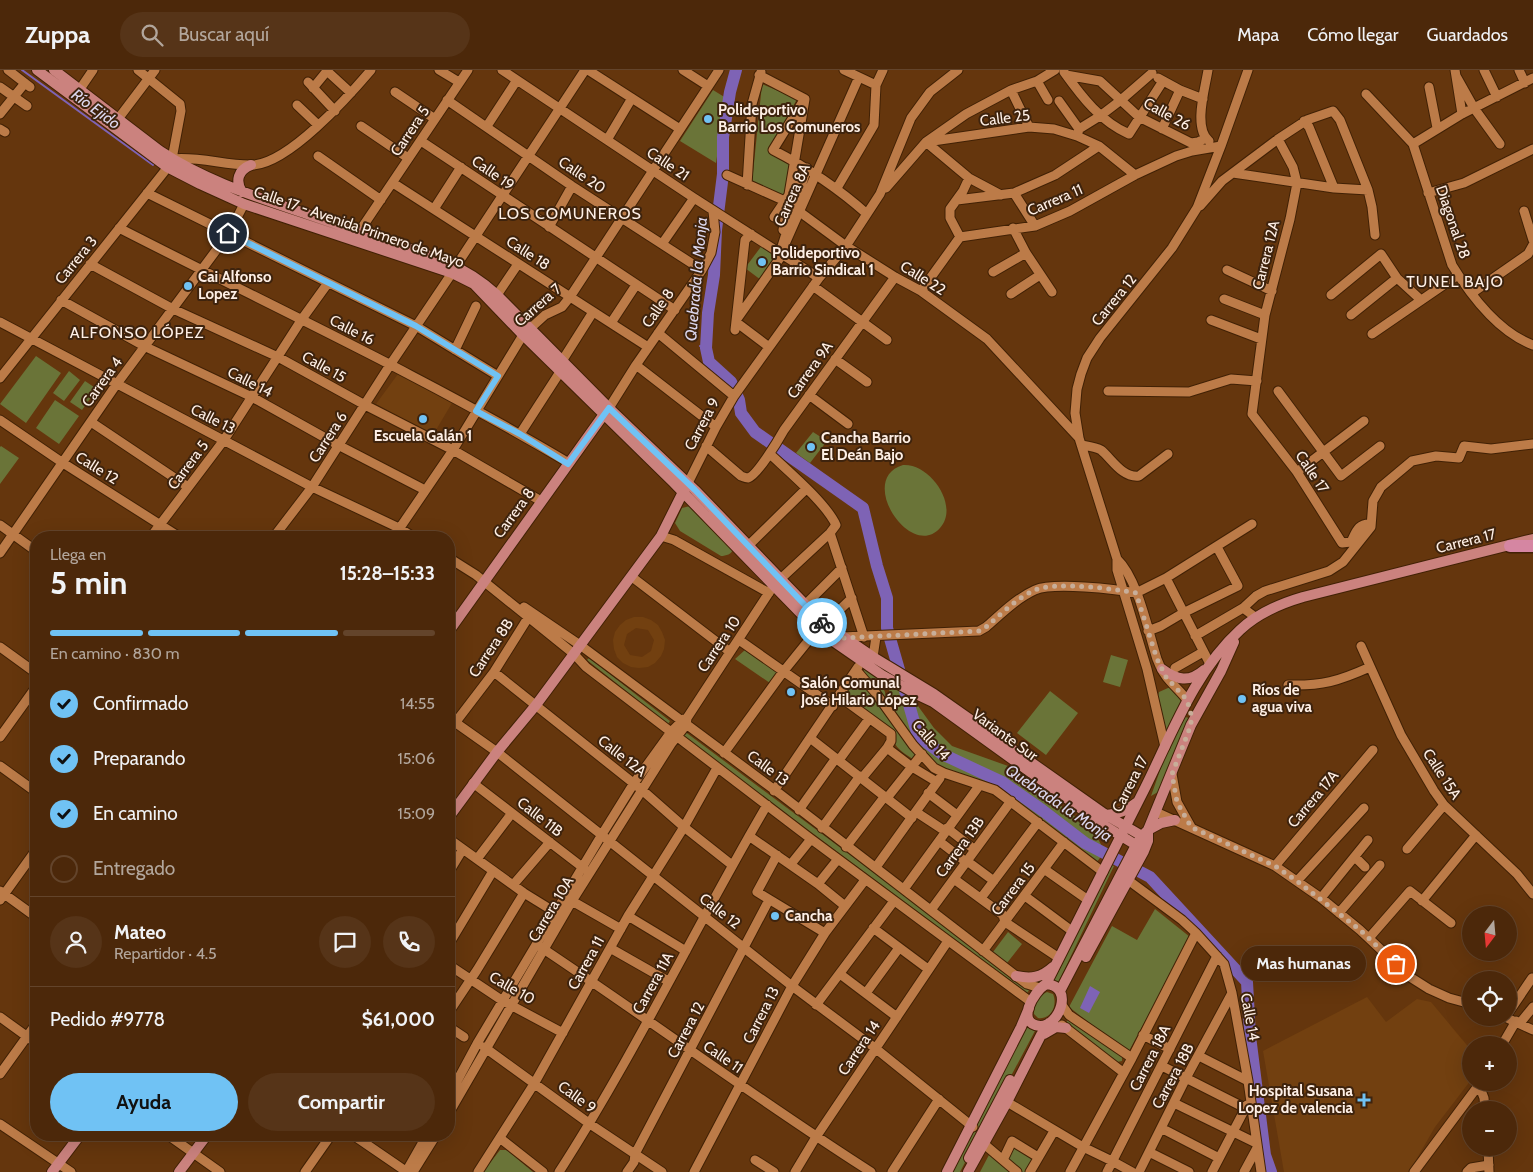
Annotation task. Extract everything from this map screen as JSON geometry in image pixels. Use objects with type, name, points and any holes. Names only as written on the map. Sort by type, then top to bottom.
[{"type":"highway","points":[[1510,546],[1533,546]]},
{"type":"main road","name":"Calle 17 - Avenida Primero de Mayo","points":[[37,70],[166,169],[242,209],[454,270],[474,284],[562,361],[683,493],[774,586],[820,627],[882,675]]},
{"type":"main road","name":"Calle 17 - Avenida Primero de Mayo","points":[[54,70],[118,118],[166,169],[242,192],[359,232],[480,279],[497,295],[560,372],[688,483],[749,546],[774,586],[805,605],[820,627],[885,664]]},
{"type":"main road","points":[[242,192],[238,185],[239,176],[243,169],[251,165]]},
{"type":"main road","name":"Carrera 8","points":[[455,621],[482,578],[542,501],[607,411]]},
{"type":"main road","name":"Carrera 9","points":[[455,808],[497,752],[536,706],[662,536],[688,483]]},
{"type":"main road","name":"Carrera 17","points":[[1029,1009],[1057,961],[1105,868],[1187,700],[1210,664],[1238,631],[1255,617],[1282,604],[1303,597],[1533,539]]},
{"type":"main road","name":"Carrera 17","points":[[1046,1026],[1127,876],[1142,837],[1156,812],[1191,725],[1220,671],[1238,631]]},
{"type":"main road","name":"Variante Sur","points":[[885,664],[933,702],[1105,826],[1123,831]]},
{"type":"main road","points":[[1162,670],[1178,678],[1192,678],[1210,664]]},
{"type":"main road","name":"Variante Sur","points":[[882,675],[917,690],[934,694],[1106,815],[1123,831]]},
{"type":"main road","points":[[1187,700],[1191,714],[1191,725]]},
{"type":"main road","points":[[1146,787],[1144,794],[1146,801],[1150,808],[1156,812]]},
{"type":"main road","points":[[1106,815],[1125,811],[1140,798]]},
{"type":"main road","points":[[1142,837],[1161,823],[1175,820]]},
{"type":"main road","points":[[1105,826],[1112,837],[1114,850]]},
{"type":"main road","points":[[1123,831],[1142,837],[1146,845],[1134,859]]},
{"type":"main road","points":[[1016,976],[1026,978],[1039,977],[1057,961]]},
{"type":"main road","points":[[1043,986],[1056,986],[1061,999]]},
{"type":"main road","points":[[1029,1009],[1034,1024],[1066,1028]]},
{"type":"main road","points":[[948,1172],[1029,1009]]},
{"type":"main road","points":[[968,1172],[984,1144],[991,1123],[1007,1102],[1046,1026]]},
{"type":"main road","points":[[961,1172],[1046,1026]]},
{"type":"main road","points":[[55,1168],[75,1141]]},
{"type":"main road","points":[[179,1172],[203,1141]]},
{"type":"street","points":[[0,114],[14,96],[28,85],[8,70]]},
{"type":"street","points":[[80,89],[93,70]]},
{"type":"street","points":[[138,70],[148,79]]},
{"type":"street","points":[[118,118],[155,70]]},
{"type":"street","points":[[166,169],[197,158],[251,165],[266,163],[278,157],[335,111],[371,70]]},
{"type":"street","points":[[440,70],[459,82]]},
{"type":"street","name":"Carrera 5","points":[[359,232],[468,70]]},
{"type":"street","name":"Calle 21","points":[[502,70],[751,234],[780,258],[819,278]]},
{"type":"street","points":[[587,70],[680,129]]},
{"type":"street","name":"Carrera 6","points":[[278,531],[312,486],[559,108],[587,70]]},
{"type":"street","points":[[683,70],[708,86]]},
{"type":"street","name":"Carrera 7","points":[[397,531],[453,450],[526,331],[545,315],[562,307],[570,297],[719,70]]},
{"type":"street","points":[[846,70],[876,85]]},
{"type":"street","points":[[837,188],[874,125],[876,85],[883,70]]},
{"type":"street","name":"Carrera 9","points":[[688,483],[734,396],[813,286],[846,246],[880,194],[911,118],[930,92],[958,70]]},
{"type":"street","points":[[880,194],[926,142],[966,114],[1011,90],[1038,81],[1055,70]]},
{"type":"street","points":[[1208,70],[1200,126],[1206,138],[1219,146]]},
{"type":"street","name":"Carrera 12","points":[[1165,748],[1147,669],[1117,570],[1117,559],[1080,441],[1075,413],[1077,389],[1088,358],[1100,338],[1172,248],[1197,208],[1248,70]]},
{"type":"street","points":[[1484,70],[1497,97]]},
{"type":"street","points":[[1413,144],[1436,128],[1529,81],[1519,70]]},
{"type":"street","points":[[335,111],[310,85],[327,71],[351,93]]},
{"type":"street","points":[[1059,101],[1078,133],[1121,100],[1150,71],[1180,90],[1203,99]]},
{"type":"street","points":[[1064,72],[1100,116],[1114,128],[1129,134],[1163,81]]},
{"type":"street","name":"Calle 26","points":[[1064,72],[1100,80],[1140,117],[1191,143],[1206,138]]},
{"type":"street","points":[[747,185],[752,104],[760,73],[805,99]]},
{"type":"street","points":[[1455,73],[1474,108],[1500,144]]},
{"type":"street","points":[[1455,73],[1462,114]]},
{"type":"street","name":"Carrera 8A","points":[[780,258],[859,77]]},
{"type":"street","name":"Carrera 3","points":[[0,378],[166,169],[181,111],[180,104],[148,79]]},
{"type":"street","points":[[486,126],[517,80]]},
{"type":"street","name":"Calle 25","points":[[1038,81],[1048,100]]},
{"type":"street","points":[[0,87],[27,106]]},
{"type":"street","points":[[1430,87],[1436,128]]},
{"type":"street","points":[[1011,90],[1030,127]]},
{"type":"street","points":[[1162,129],[1180,90]]},
{"type":"street","points":[[395,92],[435,119]]},
{"type":"street","name":"Diagonal 28","points":[[1366,94],[1413,144],[1452,265],[1458,275],[1489,313],[1511,334],[1533,344]]},
{"type":"street","points":[[607,140],[632,98]]},
{"type":"street","points":[[805,99],[773,150],[807,168],[837,188],[867,214]]},
{"type":"street","points":[[735,326],[780,258],[805,99]]},
{"type":"street","name":"Calle 20","points":[[447,100],[572,186],[702,270]]},
{"type":"street","points":[[298,105],[318,125]]},
{"type":"street","points":[[1197,208],[1222,181],[1278,139],[1304,121],[1333,111],[1340,120],[1368,190],[1375,235]]},
{"type":"street","points":[[1304,121],[1309,127],[1334,188]]},
{"type":"street","points":[[360,126],[408,158]]},
{"type":"street","name":"Calle 25","points":[[926,142],[1030,127],[1078,133],[1099,146],[1135,175]]},
{"type":"street","name":"Carrera 12A","points":[[1257,381],[1265,314],[1290,219],[1297,183],[1293,167],[1278,139]]},
{"type":"street","name":"Calle 19","points":[[421,141],[675,310]]},
{"type":"street","points":[[926,142],[969,178],[1001,195]]},
{"type":"street","points":[[958,200],[1014,193],[1056,175],[1099,146]]},
{"type":"street","name":"Carrera 11","points":[[960,237],[1035,226],[1070,211],[1135,175],[1176,156],[1219,146]]},
{"type":"street","points":[[1428,193],[1464,183],[1533,149]]},
{"type":"street","points":[[318,156],[381,200]]},
{"type":"street","points":[[434,209],[460,167]]},
{"type":"street","name":"Carrera 8A","points":[[780,258],[807,168]]},
{"type":"street","name":"Carrera 8A","points":[[774,217],[807,168]]},
{"type":"street","points":[[1233,173],[1334,188],[1368,190]]},
{"type":"street","name":"Calle 22","points":[[727,174],[747,185],[785,201],[846,246],[921,291],[986,339],[1080,441],[1097,448],[1117,467],[1134,477],[1139,476],[1168,454]]},
{"type":"street","points":[[921,291],[960,237],[950,218],[950,209],[958,200],[969,178]]},
{"type":"street","name":"Calle 18","points":[[392,183],[648,347]]},
{"type":"street","points":[[549,227],[572,186]]},
{"type":"street","points":[[147,193],[416,326],[498,376]]},
{"type":"street","points":[[1014,193],[1035,226]]},
{"type":"street","points":[[662,244],[694,198]]},
{"type":"street","name":"Carrera 4","points":[[0,553],[116,385],[202,271],[242,209]]},
{"type":"street","points":[[1524,211],[1531,224],[1533,240]]},
{"type":"street","name":"Calle 8","points":[[607,411],[648,347],[702,270],[711,253],[715,232],[715,212]]},
{"type":"street","name":"Calle 16","points":[[118,228],[390,365],[520,434],[568,464]]},
{"type":"street","points":[[1013,228],[1026,253],[1052,292]]},
{"type":"street","points":[[735,326],[746,240],[751,234]]},
{"type":"street","points":[[994,272],[1026,253]]},
{"type":"street","points":[[1472,294],[1531,253]]},
{"type":"street","points":[[1331,295],[1381,254],[1397,278],[1421,300]]},
{"type":"street","name":"Calle 15","points":[[90,264],[173,309],[278,357],[453,450],[542,501]]},
{"type":"street","points":[[497,295],[518,264]]},
{"type":"street","points":[[1227,270],[1272,291]]},
{"type":"street","points":[[1011,294],[1040,275]]},
{"type":"street","points":[[1372,334],[1458,275]]},
{"type":"street","name":"Carrera 9A","points":[[706,446],[740,476],[746,478],[751,476],[771,452],[784,430],[895,277]]},
{"type":"street","points":[[1351,315],[1397,278]]},
{"type":"street","name":"Carrera 5","points":[[155,531],[224,440],[302,319],[328,283]]},
{"type":"street","points":[[611,323],[636,285]]},
{"type":"street","points":[[813,286],[887,340]]},
{"type":"street","points":[[1224,299],[1265,314]]},
{"type":"street","name":"Calle 14","points":[[61,300],[146,347],[252,397],[338,445],[425,490]]},
{"type":"street","points":[[455,350],[476,306]]},
{"type":"street","points":[[562,361],[593,312]]},
{"type":"street","points":[[1211,320],[1261,340]]},
{"type":"street","name":"Calle 13","points":[[0,322],[116,385],[404,531]]},
{"type":"street","points":[[735,326],[768,347]]},
{"type":"street","points":[[658,333],[734,396]]},
{"type":"street","points":[[835,359],[866,382]]},
{"type":"street","points":[[636,365],[716,427]]},
{"type":"street","points":[[520,434],[560,372]]},
{"type":"street","points":[[1108,391],[1189,392],[1231,380],[1257,381]]},
{"type":"street","name":"Calle 17","points":[[1257,381],[1252,414],[1296,472],[1342,543],[1351,542],[1359,527],[1365,523],[1371,524]]},
{"type":"street","points":[[1278,391],[1322,453],[1341,476],[1380,446]]},
{"type":"street","points":[[809,395],[848,424]]},
{"type":"street","points":[[1296,472],[1364,421]]},
{"type":"street","points":[[91,422],[188,487]]},
{"type":"street","name":"Calle 12","points":[[1,424],[170,531]]},
{"type":"street","points":[[1195,636],[1243,608],[1256,596],[1265,591],[1330,571],[1338,566],[1354,550],[1371,527],[1373,501],[1381,487],[1412,462],[1436,456],[1459,458],[1464,446],[1492,449],[1533,444]]},
{"type":"street","points":[[662,536],[774,586],[836,525],[833,518],[771,452]]},
{"type":"street","points":[[749,546],[806,489]]},
{"type":"street","points":[[842,638],[979,631],[1022,596],[1037,589],[1055,586],[1124,590],[1136,593],[1166,578],[1252,524]]},
{"type":"street","points":[[0,525],[30,547]]},
{"type":"street","points":[[830,533],[864,637]]},
{"type":"street","points":[[1148,631],[1238,586],[1214,548]]},
{"type":"street","name":"Carrera 12","points":[[1117,559],[1125,567],[1136,593],[1162,670],[1187,700]]},
{"type":"street","name":"Calle 13","points":[[455,562],[482,578],[577,650],[684,721],[1027,984],[1043,986]]},
{"type":"street","points":[[805,605],[842,568]]},
{"type":"street","points":[[632,577],[730,652]]},
{"type":"street","points":[[1166,578],[1210,664]]},
{"type":"street","name":"Carrera 10","points":[[684,721],[774,586]]},
{"type":"street","points":[[724,753],[783,672],[820,627],[852,598]]},
{"type":"street","points":[[1243,608],[1255,617]]},
{"type":"street","name":"Carrera 8B","points":[[455,718],[494,672],[529,615]]},
{"type":"street","points":[[873,657],[879,636]]},
{"type":"street","points":[[739,640],[833,706]]},
{"type":"street","name":"Calle 15A","points":[[1362,646],[1401,735],[1444,805],[1516,874],[1533,894]]},
{"type":"street","points":[[0,647],[30,669]]},
{"type":"street","name":"Calle 13","points":[[577,650],[586,667],[948,941],[1029,1009]]},
{"type":"street","points":[[1175,668],[1203,652]]},
{"type":"street","points":[[774,791],[862,661]]},
{"type":"street","points":[[1288,685],[1312,685],[1343,679],[1370,667]]},
{"type":"street","name":"Calle 14","points":[[856,670],[934,768],[979,786],[995,790],[1064,842],[1105,868]]},
{"type":"street","name":"Calle 12A","points":[[494,672],[634,783],[684,827],[732,865]]},
{"type":"street","points":[[1156,703],[1156,692],[1164,682],[1171,682]]},
{"type":"street","points":[[0,737],[30,695]]},
{"type":"street","points":[[822,828],[891,741],[891,734],[839,696]]},
{"type":"street","points":[[799,810],[869,719]]},
{"type":"street","name":"Carrera 10A","points":[[455,1103],[487,1049],[508,1003],[605,839],[634,783],[684,721]]},
{"type":"street","name":"Calle 12","points":[[455,723],[497,752],[816,1005],[875,1048],[972,1127]]},
{"type":"street","name":"Carrera 10A","points":[[605,839],[642,790],[673,734]]},
{"type":"street","points":[[810,738],[886,797],[914,815],[946,830],[975,850]]},
{"type":"street","points":[[887,748],[936,782]]},
{"type":"street","name":"Carrera 17A","points":[[1275,866],[1373,750]]},
{"type":"street","points":[[846,847],[922,754]]},
{"type":"street","points":[[0,766],[30,788]]},
{"type":"street","name":"Carrera 11","points":[[478,1172],[501,1139],[534,1084],[628,916],[684,827],[717,768]]},
{"type":"street","points":[[876,867],[944,773]]},
{"type":"street","points":[[1172,774],[1177,802],[1191,827]]},
{"type":"street","name":"Calle 11B","points":[[473,783],[586,870]]},
{"type":"street","points":[[904,889],[979,786]]},
{"type":"street","points":[[928,793],[957,815]]},
{"type":"street","name":"Carrera 13B","points":[[931,910],[1011,801]]},
{"type":"street","name":"Carrera 11A","points":[[559,1172],[590,1124],[767,805]]},
{"type":"street","points":[[1407,849],[1444,805]]},
{"type":"street","points":[[1297,881],[1364,808]]},
{"type":"street","points":[[1156,812],[1275,866],[1321,898],[1369,938],[1410,977],[1436,992],[1462,1001]]},
{"type":"street","points":[[476,859],[512,813]]},
{"type":"street","points":[[981,898],[1038,822]]},
{"type":"street","points":[[1422,902],[1476,835]]},
{"type":"street","points":[[749,836],[791,864],[845,906]]},
{"type":"street","points":[[791,864],[811,839]]},
{"type":"street","points":[[1321,898],[1368,840]]},
{"type":"street","points":[[939,841],[994,881]]},
{"type":"street","points":[[513,885],[550,842]]},
{"type":"street","name":"Carrera 15","points":[[983,951],[1064,842]]},
{"type":"street","points":[[455,843],[524,893],[559,914]]},
{"type":"street","points":[[455,863],[464,849]]},
{"type":"street","points":[[777,855],[757,892],[825,933]]},
{"type":"street","points":[[1355,857],[1365,867]]},
{"type":"street","points":[[30,858],[2,895],[30,913]]},
{"type":"street","points":[[818,884],[838,859]]},
{"type":"street","points":[[1339,913],[1380,866]]},
{"type":"street","name":"Carrera 10A","points":[[559,914],[572,901],[586,870]]},
{"type":"street","points":[[1044,870],[1088,900]]},
{"type":"street","points":[[455,934],[493,871]]},
{"type":"street","name":"Calle 14","points":[[1127,876],[1182,920],[1224,964],[1232,993],[1248,1081],[1261,1172]]},
{"type":"street","points":[[954,878],[1003,915],[1005,922],[1057,961]]},
{"type":"street","name":"Carrera 13","points":[[694,1172],[792,986],[825,933],[865,880]]},
{"type":"street","points":[[1369,938],[1410,892],[1451,923]]},
{"type":"street","points":[[455,1003],[524,893]]},
{"type":"street","points":[[1025,896],[1072,930]]},
{"type":"street","name":"Carrera 12","points":[[627,1172],[634,1162],[635,1154],[769,900]]},
{"type":"street","points":[[572,901],[621,929]]},
{"type":"street","points":[[816,1005],[894,901]]},
{"type":"street","points":[[628,916],[686,951]]},
{"type":"street","points":[[873,928],[928,969]]},
{"type":"street","points":[[1070,1172],[1132,1058],[1196,933]]},
{"type":"street","name":"Carrera 14","points":[[795,1172],[816,1137],[948,941]]},
{"type":"street","name":"Calle 11","points":[[540,947],[740,1086],[871,1172]]},
{"type":"street","points":[[610,948],[668,981]]},
{"type":"street","points":[[866,993],[900,948]]},
{"type":"street","name":"Carrera 18A","points":[[1107,1172],[1217,956]]},
{"type":"street","name":"Calle 10","points":[[455,969],[508,1003],[563,1033]]},
{"type":"street","points":[[840,974],[897,1017]]},
{"type":"street","points":[[1517,1000],[1532,978]]},
{"type":"street","name":"Carrera 18B","points":[[1139,1172],[1186,1078],[1232,993]]},
{"type":"street","points":[[1061,999],[1069,1015],[1132,1058]]},
{"type":"street","name":"Carrera 10A","points":[[455,1085],[478,1042],[508,1003]]},
{"type":"street","points":[[1517,1018],[1533,1007]]},
{"type":"street","points":[[0,1017],[28,1036]]},
{"type":"street","points":[[1517,1022],[1533,1030]]},
{"type":"street","points":[[1046,1026],[1066,1028],[1124,1072]]},
{"type":"street","points":[[455,1031],[464,1037]]},
{"type":"street","points":[[0,1074],[30,1033]]},
{"type":"street","points":[[1143,1035],[1170,1049]]},
{"type":"street","name":"Calle 9","points":[[478,1042],[590,1124],[662,1172]]},
{"type":"street","points":[[1199,1056],[1248,1081]]},
{"type":"street","points":[[1162,1066],[1245,1108]]},
{"type":"street","points":[[1414,1172],[1475,1091]]},
{"type":"street","points":[[1212,1172],[1250,1098]]},
{"type":"street","points":[[892,1172],[938,1099]]},
{"type":"street","points":[[1007,1102],[1083,1148],[1132,1172]]},
{"type":"street","points":[[1174,1103],[1256,1146],[1244,1172]]},
{"type":"street","points":[[0,1124],[55,1168],[71,1172]]},
{"type":"street","points":[[1161,1128],[1219,1158]]},
{"type":"street","points":[[1030,1172],[1054,1131]]},
{"type":"street","points":[[501,1139],[543,1172]]},
{"type":"street","points":[[176,1141],[220,1172]]},
{"type":"street","points":[[305,1172],[327,1141]]},
{"type":"street","points":[[362,1141],[408,1172]]},
{"type":"street","points":[[408,1172],[424,1141]]},
{"type":"street","points":[[408,1172],[431,1141]]},
{"type":"street","points":[[1003,1160],[1012,1142],[1038,1157]]},
{"type":"street","points":[[984,1144],[1017,1172]]},
{"type":"street","points":[[1149,1152],[1189,1172]]},
{"type":"street","points":[[755,1160],[774,1172]]},
{"type":"street","points":[[1467,1172],[1471,1168],[1489,1168]]},
{"type":"shaded area","name":"Escuela Galán 1","points":[[398,374],[452,403],[433,435],[376,404]]},
{"type":"shaded area","points":[[634,617],[643,617],[658,625],[662,632],[665,640],[664,649],[655,663],[648,667],[631,667],[617,657],[613,640],[615,632],[626,620]],"holes":[[[636,628],[648,630],[654,640],[651,651],[642,657],[630,655],[624,645],[627,634]]]},
{"type":"shaded area","points":[[1090,986],[1100,992],[1089,1013],[1080,1008]]},
{"type":"shaded area","name":"Hospital Susana Lopez de valencia","points":[[1367,997],[1386,1022],[1417,999],[1431,1002],[1462,1039],[1463,1091],[1435,1127],[1409,1172],[1284,1172],[1263,1051]]},
{"type":"green space","points":[[762,84],[797,99],[769,153],[800,171],[782,199],[752,183]]},
{"type":"green space","name":"Polideportivo Barrio Los Comuneros","points":[[713,90],[726,98],[716,163],[680,141]]},
{"type":"green space","name":"Polideportivo Barrio Sindical 1","points":[[763,244],[778,256],[761,280],[745,268]]},
{"type":"green space","points":[[36,356],[61,373],[26,423],[0,404]]},
{"type":"green space","points":[[69,371],[80,380],[64,401],[53,393]]},
{"type":"green space","points":[[85,381],[97,389],[82,410],[70,402]]},
{"type":"green space","points":[[55,400],[79,416],[59,444],[36,428]]},
{"type":"green space","name":"Cancha Barrio El Deán Bajo","points":[[813,432],[827,441],[810,463],[796,453]]},
{"type":"green space","points":[[0,447],[19,458],[0,484]]},
{"type":"green space","points":[[903,465],[913,466],[932,478],[944,498],[945,519],[940,528],[928,535],[915,534],[903,526],[893,514],[886,500],[885,485],[890,473]]},
{"type":"green space","points":[[690,506],[733,549],[730,553],[721,556],[680,531],[675,523],[682,508]]},
{"type":"green space","points":[[745,650],[779,673],[770,683],[735,659]]},
{"type":"green space","points":[[1111,655],[1128,660],[1120,687],[1103,682]]},
{"type":"green space","points":[[589,658],[670,721],[668,724],[587,660]]},
{"type":"green space","points":[[865,669],[877,677],[880,682],[885,692],[887,708],[918,754],[914,760],[899,749],[894,741],[844,698],[844,692],[851,687]]},
{"type":"green space","points":[[887,683],[915,698],[918,706],[934,728],[952,746],[1008,766],[1093,830],[1103,848],[1102,855],[1097,862],[998,788],[949,771],[938,765],[915,744],[897,717]]},
{"type":"green space","points":[[1172,688],[1183,701],[1166,739],[1157,699],[1159,692]]},
{"type":"green space","points":[[1050,691],[1078,713],[1046,755],[1017,733]]},
{"type":"green space","points":[[1185,717],[1189,718],[1158,792],[1151,796],[1165,756]]},
{"type":"green space","points":[[684,731],[1030,989],[1027,993],[681,735]]},
{"type":"green space","points":[[1111,865],[1114,866],[1058,983],[1053,981]]},
{"type":"green space","points":[[1155,909],[1190,937],[1128,1053],[1069,1007],[1112,926],[1137,940]]},
{"type":"green space","points":[[1008,932],[1022,944],[1007,963],[993,952]]},
{"type":"green space","points":[[1047,992],[1053,994],[1054,1007],[1047,1017],[1038,1018],[1034,1014],[1035,1004],[1038,998]]},
{"type":"green space","points":[[1069,1018],[1122,1057],[1122,1061],[1117,1062],[1066,1023]]},
{"type":"green space","points":[[1028,1024],[1036,1029],[960,1172],[953,1172]]},
{"type":"green space","points":[[1013,1145],[1035,1158],[1027,1172],[1021,1172],[1006,1158]]},
{"type":"green space","points":[[500,1150],[506,1150],[533,1172],[483,1172]]},
{"type":"green space","points":[[990,1153],[1010,1172],[980,1172]]},
{"type":"waterway","name":"Río Ejido","points":[[22,70],[153,165],[155,162]]},
{"type":"waterway","name":"Quebrada la Monja","points":[[736,70],[730,92],[723,137],[723,174],[716,230],[714,275],[708,313],[706,348],[709,362],[731,382],[739,400],[741,413],[755,432],[863,508],[887,598],[887,628],[918,736],[942,754],[1002,782],[1085,843],[1150,877],[1247,982],[1250,1036],[1265,1155],[1271,1172]]},
{"type":"waterway","name":"Río Ejido","points":[[700,346],[706,348]]},
{"type":"way so far","points":[[822,623],[842,638],[979,631],[1022,596],[1037,589],[1055,586],[1124,590],[1136,593],[1162,670],[1187,700],[1191,714],[1191,725],[1172,774],[1177,802],[1191,827],[1275,866],[1321,898],[1360,930],[1396,964]]},
{"type":"place","name":"Polideportivo Barrio Los Comuneros","points":[[708,119]]},
{"type":"place","name":"Polideportivo Barrio Sindical 1","points":[[762,262]]},
{"type":"place","name":"Cai Alfonso Lopez","points":[[188,286]]},
{"type":"place","name":"Escuela Galán 1","points":[[423,419]]},
{"type":"place","name":"Cancha Barrio El Deán Bajo","points":[[811,447]]},
{"type":"place","name":"Salón Comunal José Hilario López","points":[[791,692]]},
{"type":"place","name":"Ríos de agua viva","points":[[1242,699]]},
{"type":"place","name":"Cancha","points":[[775,916]]},
{"type":"place","name":"Mas humanas","points":[[1396,964]]},
{"type":"place","name":"Hospital Susana Lopez de valencia","points":[[1364,1100]]},
{"type":"district","name":"LOS COMUNEROS","points":[[570,213]]},
{"type":"district","name":"TUNEL BAJO","points":[[1455,281]]},
{"type":"district","name":"ALFONSO LÓPEZ","points":[[137,332]]},
{"type":"route","points":[[228,233],[416,326],[498,376],[476,411],[520,434],[568,464],[609,408],[695,490],[822,623]]}]
